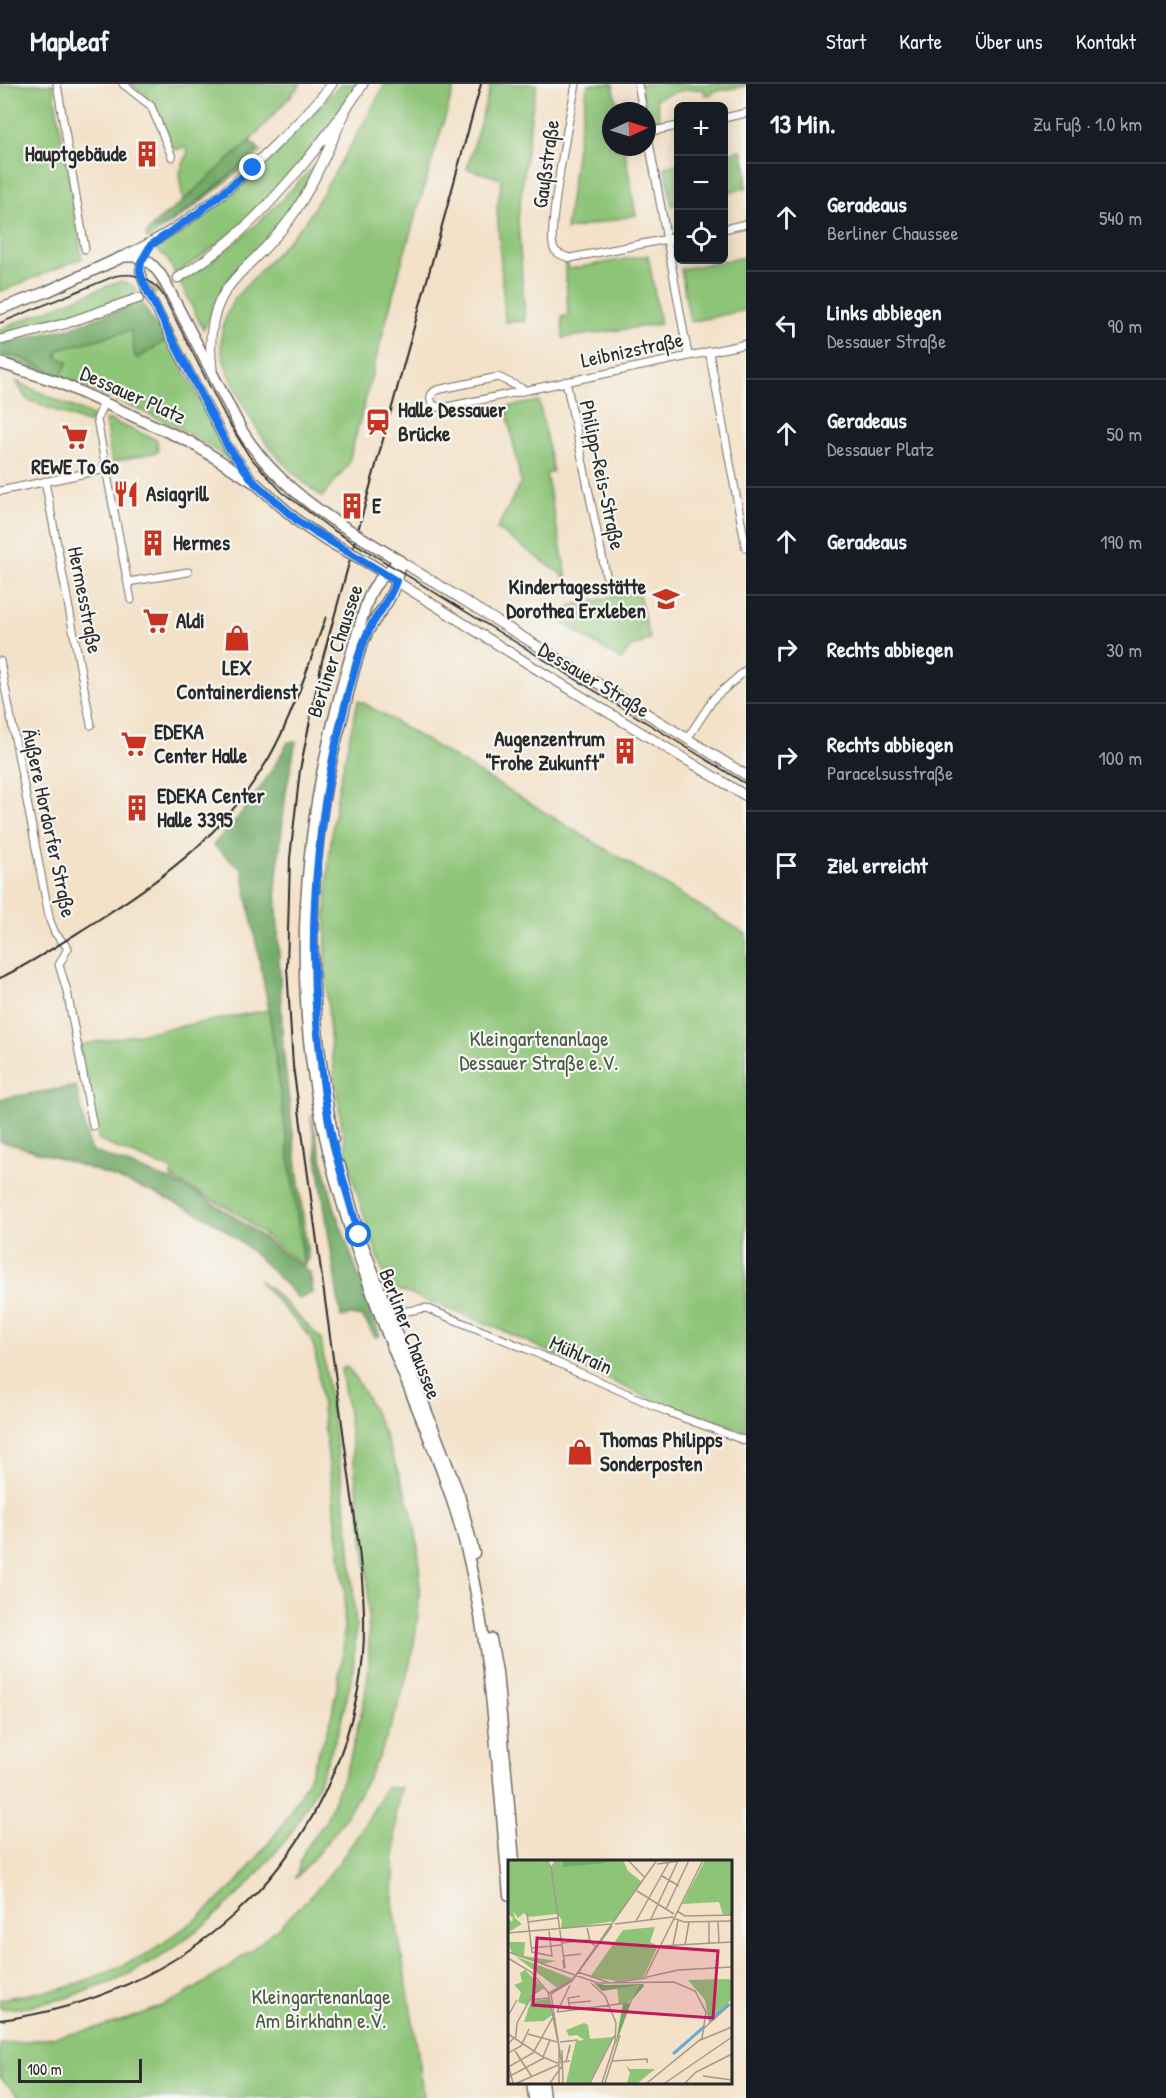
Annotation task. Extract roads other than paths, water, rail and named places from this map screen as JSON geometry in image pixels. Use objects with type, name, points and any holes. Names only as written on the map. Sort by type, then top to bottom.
[{"type":"main road","points":[[0,309],[63,284],[155,241],[198,213],[242,178],[288,133],[332,84]]},
{"type":"main road","points":[[212,374],[211,329],[221,297],[241,270],[290,218],[307,193],[345,113],[363,84]]},
{"type":"main road","points":[[178,278],[235,238],[260,214],[345,113]]},
{"type":"main road","points":[[155,241],[143,257],[140,271],[145,286],[228,447],[255,483]]},
{"type":"main road","points":[[122,257],[143,257],[154,266],[162,277],[212,374]]},
{"type":"main road","points":[[0,339],[90,317],[139,298]]},
{"type":"main road","name":"Dessauer Platz","points":[[0,363],[31,372],[104,402],[190,442],[255,483],[299,522]]},
{"type":"main road","name":"Dessauer Straße","points":[[212,374],[242,431],[267,465],[298,495],[333,520],[746,775]]},
{"type":"main road","name":"Dessauer Straße","points":[[299,522],[746,796]]},
{"type":"main road","name":"Berliner Chaussee","points":[[400,561],[385,574],[367,601],[329,736],[317,794],[305,924],[307,1018],[313,1069],[327,1146],[345,1214],[455,1486],[475,1559],[497,1671],[514,1860]]},
{"type":"main road","name":"Berliner Chaussee","points":[[400,561],[396,581],[388,599],[366,635],[338,732],[321,825],[312,923],[315,1016],[334,1146],[359,1235],[460,1526],[469,1561],[489,1670],[508,1884]]},
{"type":"main road","points":[[368,563],[374,576],[373,589]]},
{"type":"main road","points":[[532,2083],[534,2098]]},
{"type":"main road","points":[[542,2083],[544,2098]]},
{"type":"street","points":[[57,84],[85,249]]},
{"type":"street","points":[[123,84],[151,106],[172,157]]},
{"type":"street","name":"Gaußstraße","points":[[576,84],[565,137],[555,210],[554,248],[562,256],[570,258],[667,239]]},
{"type":"street","points":[[638,84],[641,102]]},
{"type":"street","points":[[728,117],[746,113]]},
{"type":"street","points":[[656,130],[674,127]]},
{"type":"street","points":[[651,156],[688,356]]},
{"type":"street","points":[[728,228],[746,224]]},
{"type":"street","points":[[667,239],[674,238]]},
{"type":"street","name":"Leibnizstraße","points":[[525,390],[498,377],[437,390],[432,393],[430,399],[433,405],[442,408],[746,344]]},
{"type":"street","points":[[709,351],[746,548]]},
{"type":"street","name":"Philipp-Reis-Straße","points":[[566,381],[606,575]]},
{"type":"street","points":[[104,402],[97,418],[131,600]]},
{"type":"street","points":[[0,490],[106,470]]},
{"type":"street","name":"Hermesstraße","points":[[45,481],[91,725]]},
{"type":"street","points":[[128,582],[188,572]]},
{"type":"street","name":"Äußere Hordorfer Straße","points":[[0,661],[50,921],[55,933],[68,948],[59,965],[67,991],[93,1126]]},
{"type":"street","points":[[687,739],[714,698],[746,670]]},
{"type":"street","name":"Mühlrain","points":[[401,1312],[426,1308],[527,1349],[668,1412],[746,1441]]},
{"type":"tunnel","points":[[141,297],[178,278]]},
{"type":"tram line","points":[[0,323],[115,276],[129,275],[148,280],[163,295],[226,418],[249,456],[282,492],[330,528],[746,784]]},
{"type":"railway","points":[[0,2020],[66,2006],[128,1984],[184,1953],[234,1915],[277,1869],[313,1815],[340,1756],[358,1690],[364,1635],[360,1560],[293,1066],[287,967],[290,858],[300,770],[322,661],[481,84]]},
{"type":"railway","points":[[0,978],[50,950],[149,886],[194,849],[235,807],[253,783],[279,740],[301,688],[326,617]]},
{"type":"place","name":"Hauptgebäude","points":[[147,154]]},
{"type":"place","name":"Halle Dessauer Brücke","points":[[378,422]]},
{"type":"place","name":"REWE To Go","points":[[75,437]]},
{"type":"place","name":"Asiagrill","points":[[126,494]]},
{"type":"place","name":"E","points":[[352,506]]},
{"type":"place","name":"Hermes","points":[[153,543]]},
{"type":"place","name":"Kindertagesstätte Dorothea Erxleben","points":[[666,599]]},
{"type":"place","name":"Aldi","points":[[156,621]]},
{"type":"place","name":"LEX Containerdienst","points":[[237,638]]},
{"type":"place","name":"EDEKA Center Halle","points":[[134,744]]},
{"type":"place","name":"Augenzentrum \"Frohe Zukunft\"","points":[[625,751]]},
{"type":"place","name":"EDEKA Center Halle 3395","points":[[137,808]]},
{"type":"place","name":"Thomas Philipps Sonderposten","points":[[580,1452]]},
{"type":"park label","name":"Kleingartenanlage Dessauer Straße e.V.","points":[[539,1051]]},
{"type":"park label","name":"Kleingartenanlage Am Birkhahn e.V.","points":[[321,2009]]}]
